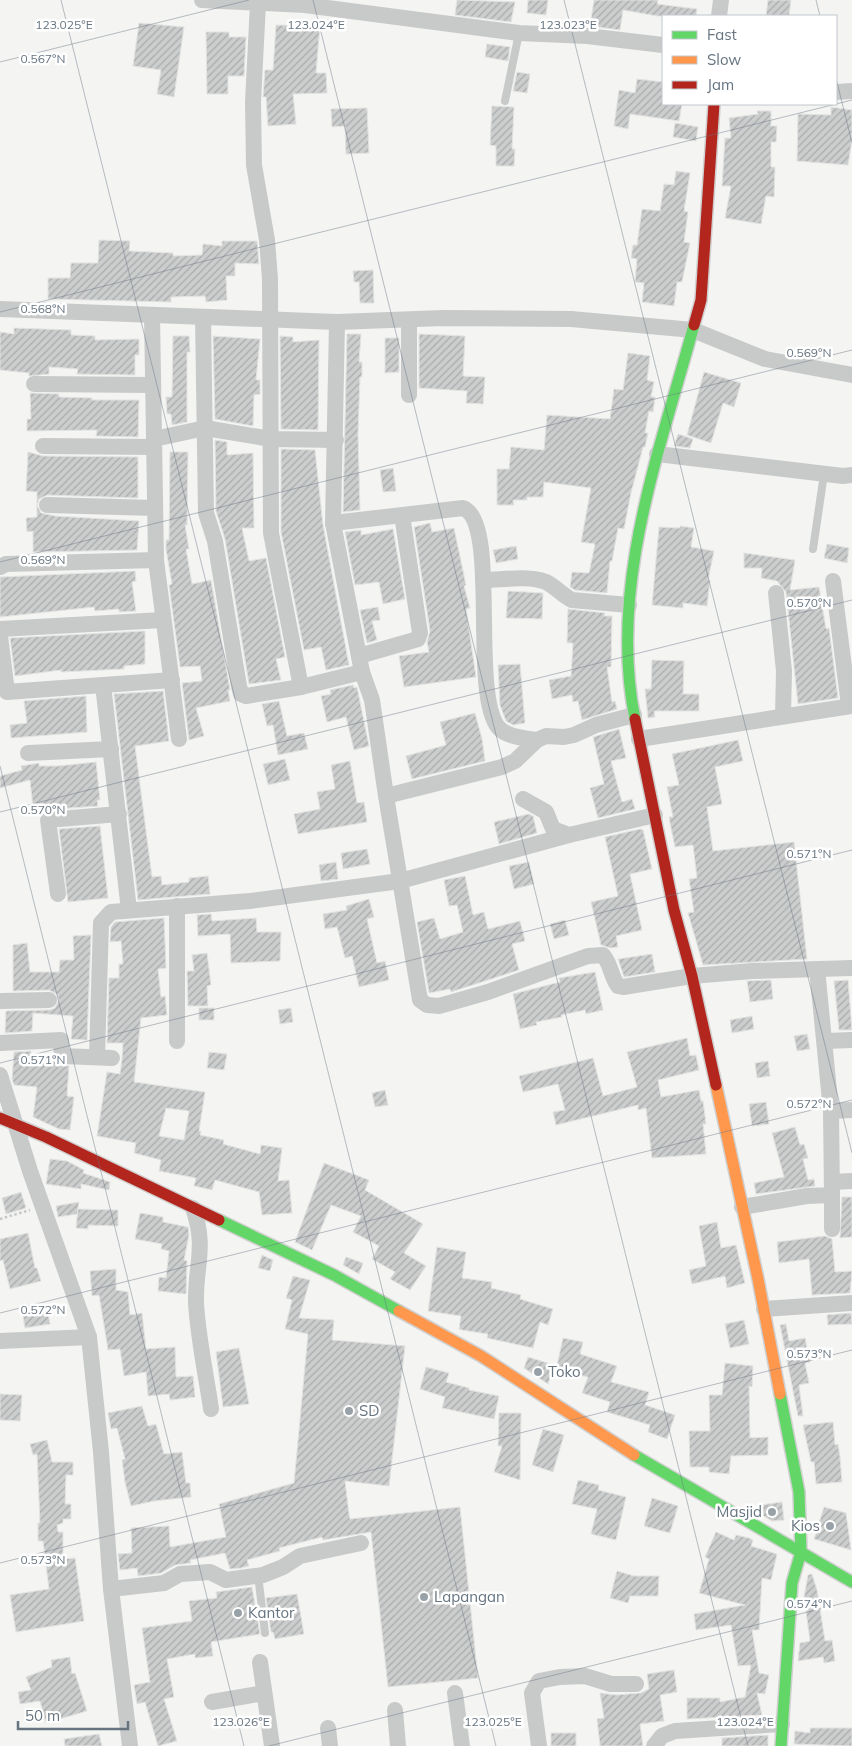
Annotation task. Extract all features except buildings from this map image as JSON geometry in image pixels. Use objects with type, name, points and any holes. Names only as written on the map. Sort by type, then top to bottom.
[{"type":"street","points":[[202,0],[304,5],[519,34],[587,36],[662,45]]},
{"type":"street","points":[[719,15],[721,0]]},
{"type":"street","points":[[258,3],[253,102],[254,165],[267,240],[270,279],[271,533],[301,687]]},
{"type":"street","points":[[837,92],[852,91]]},
{"type":"street","points":[[714,105],[706,240],[700,300],[642,514],[632,570],[627,639],[634,716],[674,910],[692,976],[764,1310],[799,1492],[801,1552],[792,1583],[786,1647],[781,1746]]},
{"type":"street","points":[[0,311],[269,318],[337,322],[693,330]]},
{"type":"street","points":[[152,315],[156,560],[162,620],[179,739]]},
{"type":"street","points":[[202,317],[206,512],[216,541],[242,694],[246,696],[301,687],[418,639],[420,633],[402,515]]},
{"type":"street","points":[[337,322],[571,319],[693,330],[765,358],[852,375]]},
{"type":"street","points":[[408,395],[409,320]]},
{"type":"street","points":[[337,322],[333,523],[360,664],[372,700],[420,1000],[426,1005],[439,1006],[488,992],[598,954],[603,955],[607,959],[618,986],[635,986],[692,976],[752,971],[852,968]]},
{"type":"street","points":[[37,381],[152,385]]},
{"type":"street","points":[[47,443],[154,443],[205,433],[271,439],[336,440]]},
{"type":"street","points":[[658,454],[824,474],[852,475]]},
{"type":"street","points":[[50,503],[155,508]]},
{"type":"street","points":[[333,523],[463,508],[468,510],[476,522],[483,580],[486,693],[493,717],[498,727],[507,733],[537,740]]},
{"type":"street","points":[[0,567],[6,564],[156,560]]},
{"type":"street","points":[[483,580],[536,580],[546,582],[563,596],[572,600],[629,605]]},
{"type":"street","points":[[639,739],[850,706],[833,581]]},
{"type":"street","points":[[776,593],[784,671],[783,716]]},
{"type":"street","points":[[0,629],[162,620]]},
{"type":"street","points":[[0,636],[7,692],[172,680]]},
{"type":"street","points":[[103,685],[129,910]]},
{"type":"street","points":[[386,796],[502,767],[515,761],[537,740],[546,736],[564,737],[574,735],[596,724],[634,716]]},
{"type":"street","points":[[28,753],[111,748]]},
{"type":"street","points":[[523,799],[546,812],[553,829],[569,835]]},
{"type":"street","points":[[58,894],[48,820],[119,814]]},
{"type":"street","points":[[0,1043],[61,1040],[62,1056],[104,1058],[101,923],[111,912],[250,901],[400,881],[569,835],[655,815]]},
{"type":"street","points":[[177,906],[178,1041]]},
{"type":"street","points":[[817,969],[831,1111],[832,1229]]},
{"type":"street","points":[[0,1001],[48,1000]]},
{"type":"street","points":[[825,1041],[852,1040]]},
{"type":"street","points":[[0,1074],[7,1121],[30,1171],[89,1337],[101,1452],[110,1589],[130,1746]]},
{"type":"street","points":[[831,1111],[852,1110]]},
{"type":"street","points":[[7,1121],[52,1140],[334,1275],[481,1356],[658,1471],[852,1582]]},
{"type":"street","points":[[30,1171],[34,1151],[42,1144],[52,1140]]},
{"type":"street","points":[[742,1207],[807,1196],[852,1181]]},
{"type":"street","points":[[193,1208],[199,1226],[202,1250],[196,1302],[211,1409]]},
{"type":"street","points":[[764,1310],[852,1303]]},
{"type":"street","points":[[0,1341],[89,1337]]},
{"type":"street","points":[[110,1589],[164,1583],[180,1574],[210,1572],[226,1580],[258,1575],[283,1567],[300,1556],[361,1542]]},
{"type":"street","points":[[260,1662],[272,1746]]},
{"type":"street","points":[[539,1746],[532,1693],[539,1681],[560,1677],[584,1676],[611,1684],[636,1684]]},
{"type":"street","points":[[212,1702],[264,1693]]},
{"type":"street","points":[[455,1693],[462,1746]]},
{"type":"street","points":[[395,1710],[398,1746]]},
{"type":"street","points":[[654,1746],[662,1736],[675,1731],[782,1724]]},
{"type":"street","points":[[328,1728],[330,1746]]},
{"type":"lane","points":[[505,101],[519,34]]},
{"type":"lane","points":[[812,549],[824,474]]},
{"type":"lane","points":[[258,1575],[265,1633]]},
{"type":"path","points":[[0,1219],[43,1206]]},
{"type":"traffic: fast","points":[[635,719],[628,669],[628,619],[633,569],[653,470],[694,325]]},
{"type":"traffic: fast","points":[[219,1220],[334,1275],[399,1311]]},
{"type":"traffic: fast","points":[[780,1394],[799,1492],[801,1552],[792,1583],[781,1746]]},
{"type":"traffic: fast","points":[[634,1455],[852,1582]]},
{"type":"traffic: slow","points":[[716,1085],[758,1279],[780,1394]]},
{"type":"traffic: slow","points":[[399,1311],[481,1356],[634,1455]]},
{"type":"traffic: jam","points":[[694,325],[701,300],[714,105]]},
{"type":"traffic: jam","points":[[635,719],[674,910],[692,976],[716,1085]]},
{"type":"traffic: jam","points":[[0,1118],[46,1137],[219,1220]]},
{"type":"place","name":"Toko","points":[[538,1372]]},
{"type":"place","name":"SD","points":[[349,1411]]},
{"type":"place","name":"Masjid","points":[[772,1512]]},
{"type":"place","name":"Kios","points":[[830,1526]]},
{"type":"place","name":"Lapangan","points":[[424,1597]]},
{"type":"place","name":"Kantor","points":[[238,1613]]}]
